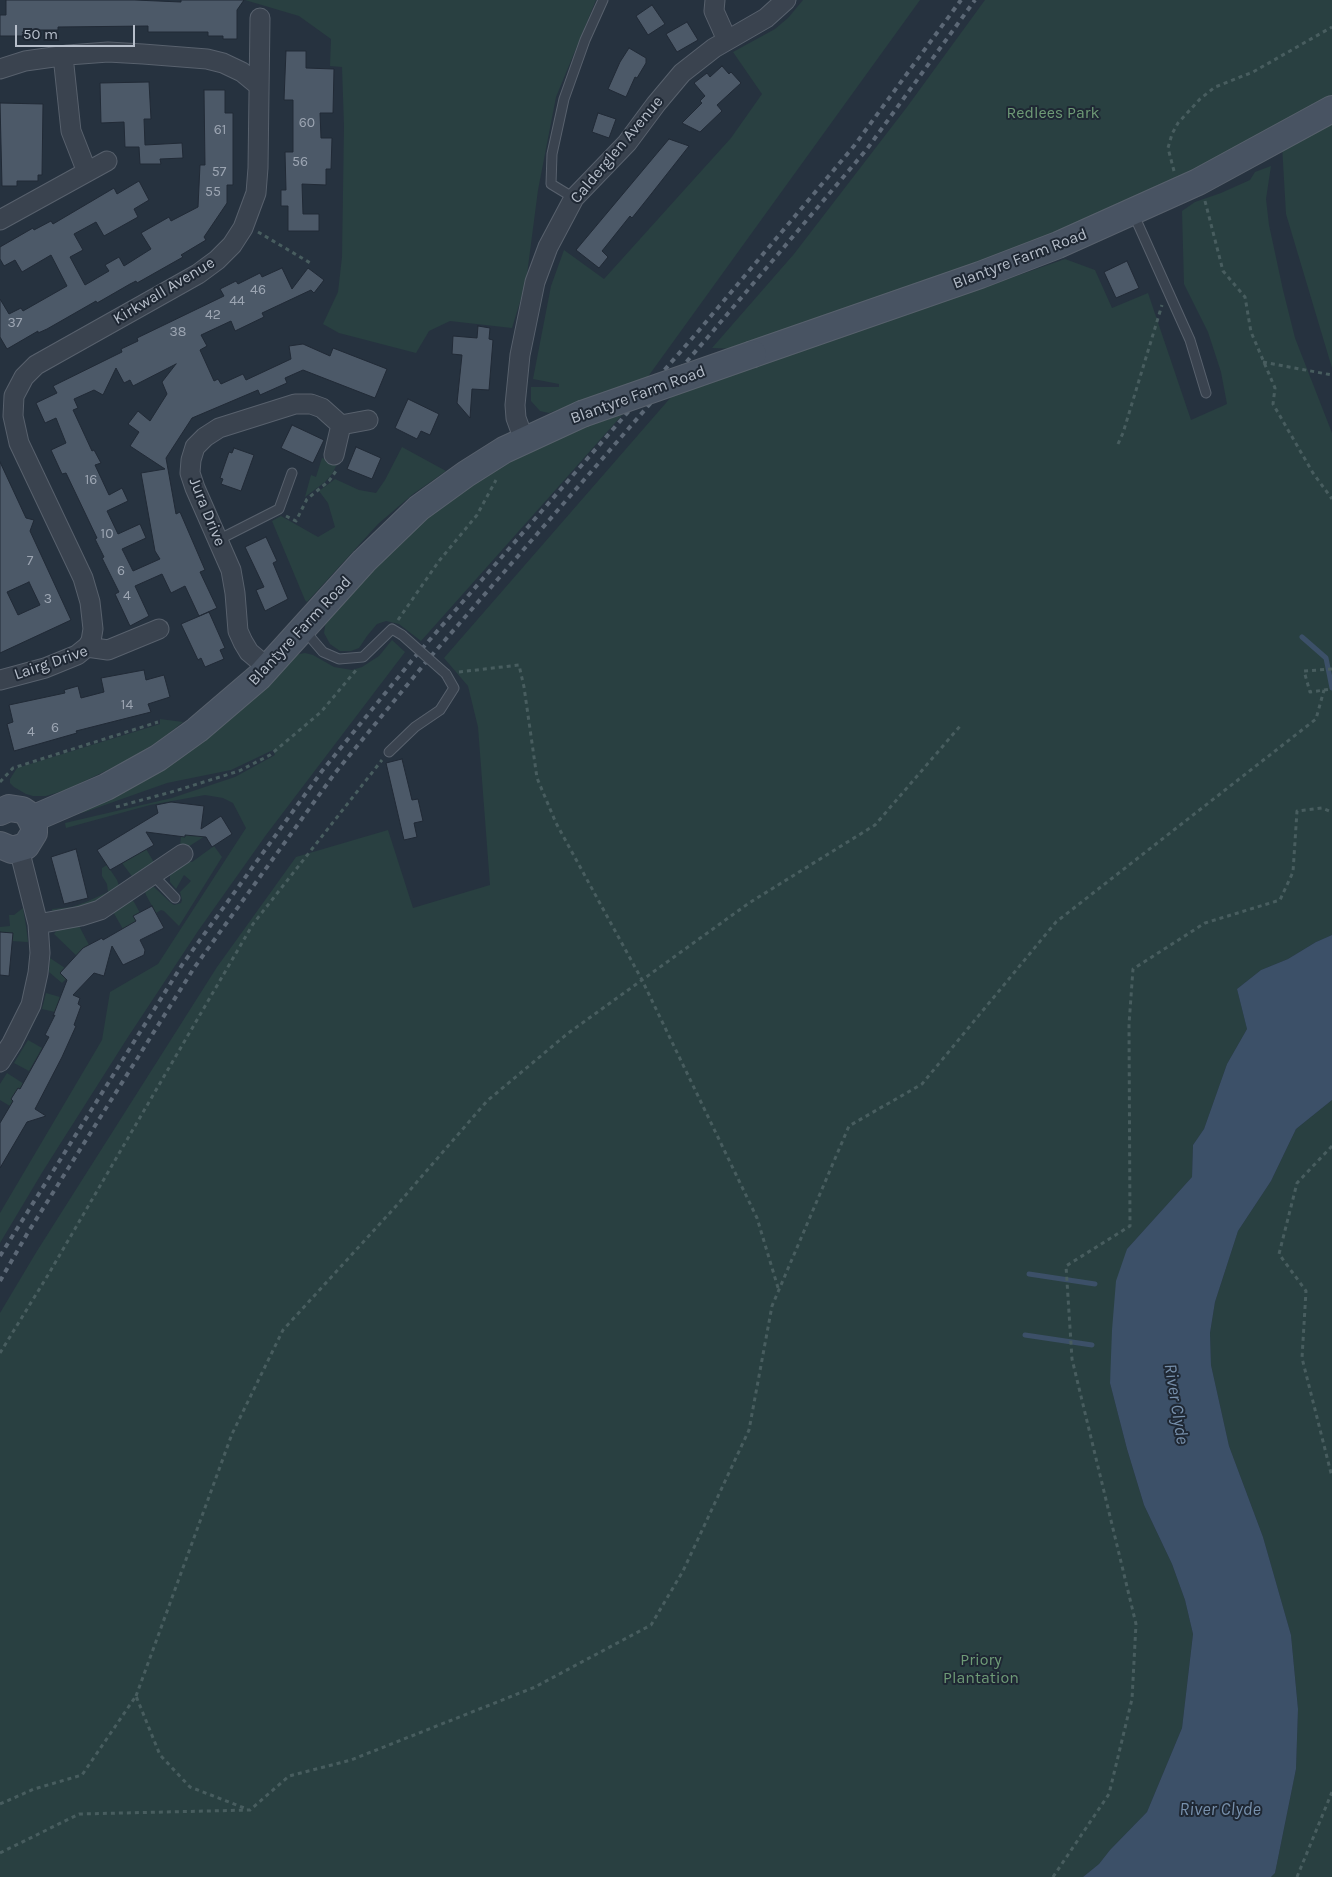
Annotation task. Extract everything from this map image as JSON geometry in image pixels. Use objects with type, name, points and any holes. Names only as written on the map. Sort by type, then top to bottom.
[{"type":"main road","name":"Blantyre Farm Road","points":[[32,819],[106,787],[158,758],[216,715],[268,668],[364,560],[412,514],[460,478],[514,445],[582,414],[980,275],[1058,245],[1133,213],[1189,186],[1332,110]]},
{"type":"main road","points":[[1,807],[22,810],[32,819],[34,833],[26,846],[10,847]]},
{"type":"street","points":[[715,0],[714,11],[728,40]]},
{"type":"street","name":"Calderglen Avenue","points":[[514,445],[515,405],[520,355],[535,282],[548,247],[574,198],[627,143],[682,73],[714,48],[766,18],[786,0]]},
{"type":"street","name":"Kirkwall Avenue","points":[[87,647],[91,641],[93,629],[88,589],[59,524],[19,443],[7,395],[36,365],[198,274],[217,260],[232,245],[245,224],[256,193],[260,18]]},
{"type":"street","points":[[0,69],[26,61],[108,52],[207,59],[234,68],[259,86]]},
{"type":"street","points":[[63,56],[71,131],[87,172]]},
{"type":"street","points":[[0,220],[108,161]]},
{"type":"street","name":"Jura Drive","points":[[268,668],[249,652],[241,636],[231,570],[190,473],[191,460],[195,447],[205,437],[219,428],[295,404],[312,404],[322,408],[341,425]]},
{"type":"street","points":[[334,455],[341,425],[368,420]]},
{"type":"street","name":"Lairg Drive","points":[[0,680],[61,663],[77,655],[87,647],[108,650],[159,629]]},
{"type":"street","points":[[1,1059],[12,1043],[31,1005],[40,953],[38,924],[10,847]]},
{"type":"street","points":[[38,924],[81,916],[100,910],[183,854]]},
{"type":"lane","points":[[574,198],[551,184],[552,154],[564,99],[585,40],[603,0]]},
{"type":"lane","points":[[1133,213],[1190,340],[1206,393]]},
{"type":"lane","points":[[218,540],[279,510],[292,473]]},
{"type":"lane","points":[[304,629],[323,652],[339,659],[363,657],[392,629],[402,635],[446,674],[454,688],[440,710],[415,727],[389,752]]},
{"type":"lane","points":[[153,875],[175,898]]},
{"type":"path","points":[[1332,28],[1253,72],[1215,87],[1200,99],[1178,123],[1168,148],[1189,186],[1206,202],[1223,271],[1245,297],[1251,332],[1262,362],[1275,388],[1274,404],[1313,473],[1332,499]]},
{"type":"path","points":[[245,224],[312,264]]},
{"type":"path","points":[[1118,444],[1167,288]]},
{"type":"path","points":[[1262,362],[1332,375]]},
{"type":"path","points":[[392,629],[439,561],[477,515],[514,445]]},
{"type":"path","points":[[279,510],[280,514],[296,521],[307,499],[329,481],[338,468],[340,460],[333,458],[334,455]]},
{"type":"path","points":[[111,808],[239,771],[270,755],[321,712],[360,665],[363,657]]},
{"type":"path","points":[[446,674],[519,665],[537,778],[556,823],[642,980],[757,1218],[779,1291]]},
{"type":"path","points":[[1332,669],[1304,671],[1310,692],[1332,689]]},
{"type":"path","points":[[0,1853],[79,1814],[250,1810],[289,1776],[351,1760],[535,1687],[651,1625],[683,1571],[749,1430],[772,1306],[849,1126],[922,1084],[1056,922],[1316,719],[1324,690]]},
{"type":"path","points":[[0,782],[12,768],[158,722]]},
{"type":"path","points":[[0,1804],[34,1789],[82,1775],[136,1696],[232,1434],[283,1330],[396,1206],[487,1100],[567,1034],[749,903],[875,825],[961,725]]},
{"type":"path","points":[[0,1353],[58,1258],[253,924],[389,752]]},
{"type":"path","points":[[1053,1877],[1109,1794],[1132,1699],[1136,1624],[1072,1359],[1066,1266],[1130,1226],[1129,1024],[1133,969],[1205,923],[1280,900],[1293,872],[1297,811],[1322,808],[1332,812]]},
{"type":"path","points":[[1332,1146],[1298,1183],[1279,1254],[1306,1291],[1302,1358],[1332,1477]]},
{"type":"path","points":[[136,1696],[160,1755],[190,1787],[250,1810]]},
{"type":"path","points":[[1297,1877],[1332,1792]]},
{"type":"green space","points":[[245,0],[596,0],[556,97],[538,190],[526,282],[512,328],[450,321],[429,331],[416,353],[339,333],[323,324],[338,292],[342,257],[344,126],[342,67],[330,66],[331,39],[299,16]]},
{"type":"green space","points":[[803,0],[920,0],[647,378],[549,413],[540,411],[531,401],[531,387],[559,387],[559,384],[533,379],[551,286],[564,250],[604,279],[731,138],[762,94],[733,52],[775,29],[788,18]]},
{"type":"green space","name":"Redlees Park","points":[[985,0],[1332,0],[1332,101],[1243,149],[1039,243],[738,349],[712,348],[794,254],[907,107]]},
{"type":"green space","points":[[1332,119],[1332,368],[1286,214],[1282,145]]},
{"type":"green space","name":"Priory Plantation","points":[[1271,166],[1266,199],[1269,225],[1283,290],[1295,338],[1332,433],[1332,935],[1316,942],[1288,959],[1261,970],[1237,989],[1247,1029],[1227,1064],[1204,1129],[1193,1145],[1192,1177],[1127,1249],[1110,1383],[1144,1505],[1172,1564],[1185,1600],[1193,1634],[1182,1728],[1147,1812],[1099,1864],[1083,1877],[0,1877],[0,1313],[37,1251],[217,967],[296,857],[388,830],[413,908],[490,885],[478,727],[468,686],[444,658],[672,396],[1065,259],[1095,270],[1112,308],[1148,293],[1191,420],[1227,404],[1221,372],[1208,332],[1184,284],[1182,211],[1195,202],[1250,180],[1255,172]]},
{"type":"green space","points":[[623,414],[421,641],[399,624],[386,621],[377,624],[359,648],[351,651],[340,651],[330,644],[324,633],[326,620],[405,533],[499,464],[559,436]]},
{"type":"green space","points":[[402,447],[446,471],[413,494],[378,524],[307,602],[272,521],[281,516],[318,537],[335,527],[328,503],[319,491],[335,479],[359,490],[376,493]]},
{"type":"green space","points":[[322,458],[338,462],[332,474],[325,482],[305,497],[311,475],[316,477]]},
{"type":"green space","points":[[392,640],[405,652],[266,835],[198,931],[128,1037],[0,1243],[0,1213],[102,1040],[110,992],[158,964],[246,828],[233,803],[223,798],[205,795],[150,805],[66,828],[65,823],[172,798],[235,777],[275,755],[273,750],[231,770],[167,783],[85,812],[62,817],[295,655],[305,653],[313,655],[334,667],[352,670],[362,667],[379,656]]},
{"type":"green space","points":[[160,719],[183,722],[159,741],[122,763],[66,790],[46,796],[33,796],[26,794],[10,783],[10,779],[17,768],[160,724]]},
{"type":"green space","points":[[185,835],[205,836],[188,847],[180,847],[181,836],[185,837]]},
{"type":"green space","points":[[214,846],[222,857],[179,926],[164,911],[161,910],[156,913],[144,889],[154,887],[174,905],[181,903],[180,892],[191,881],[184,875],[176,889],[170,882],[170,873],[185,861],[192,862]]},
{"type":"green space","points":[[146,849],[155,864],[134,879],[122,863]]},
{"type":"green space","points":[[107,865],[117,880],[120,889],[93,905],[53,914],[52,909],[72,907],[108,892],[107,884],[102,876],[102,868]]},
{"type":"green space","points":[[130,898],[140,913],[136,921],[123,929],[112,910]]},
{"type":"green space","points":[[23,908],[28,942],[12,941],[13,933],[0,932],[0,927],[10,926],[9,915],[14,915]]},
{"type":"green space","points":[[78,924],[89,945],[81,960],[54,934],[59,927]]},
{"type":"green space","points":[[50,958],[65,968],[60,973],[66,979],[62,983],[49,972]]},
{"type":"green space","points":[[46,993],[60,997],[55,1012],[42,1009]]},
{"type":"green space","points":[[28,1040],[42,1048],[29,1071],[14,1063]]},
{"type":"green space","points":[[7,1073],[24,1084],[14,1094],[10,1106],[0,1100],[0,1084]]},
{"type":"green space","points":[[1332,1100],[1332,1877],[1271,1877],[1275,1873],[1296,1769],[1298,1709],[1291,1635],[1263,1537],[1229,1446],[1211,1365],[1210,1333],[1215,1302],[1238,1231],[1271,1181],[1296,1129]]},
{"type":"water","name":"River Clyde","points":[[1332,935],[1332,1100],[1296,1129],[1271,1181],[1238,1231],[1215,1302],[1210,1333],[1211,1365],[1229,1446],[1263,1537],[1291,1635],[1298,1709],[1296,1769],[1275,1873],[1271,1877],[1083,1877],[1099,1864],[1147,1812],[1182,1728],[1193,1634],[1185,1600],[1172,1564],[1144,1505],[1110,1383],[1116,1281],[1127,1249],[1192,1177],[1193,1145],[1204,1129],[1227,1064],[1247,1029],[1237,989],[1261,970],[1288,959],[1316,942]]},
{"type":"building","points":[[6,0],[181,2],[181,0],[244,0],[237,10],[237,39],[223,39],[223,36],[208,36],[208,32],[148,32],[148,26],[58,27],[58,30],[32,30],[32,36],[0,36],[0,15],[6,15]]},
{"type":"building","points":[[652,5],[665,24],[648,35],[636,16]]},
{"type":"building","points":[[687,22],[698,40],[677,52],[666,34]]},
{"type":"building","points":[[629,48],[646,58],[646,63],[637,78],[635,77],[626,97],[608,89],[620,62]]},
{"type":"building","points":[[286,51],[306,51],[306,68],[334,69],[333,113],[320,113],[321,138],[332,138],[331,169],[326,169],[326,185],[302,184],[303,214],[319,214],[319,231],[288,231],[288,206],[281,206],[281,190],[286,190],[285,152],[293,152],[293,100],[284,100]]},
{"type":"building","points":[[722,66],[729,74],[731,72],[741,83],[717,105],[722,111],[700,132],[682,123],[702,103],[700,101],[705,96],[694,83],[707,73],[710,77]]},
{"type":"building","points":[[149,82],[151,119],[144,119],[145,145],[182,143],[183,158],[160,159],[161,164],[140,164],[139,147],[125,147],[124,122],[101,123],[100,83]]},
{"type":"building","points":[[204,90],[225,90],[225,113],[233,113],[233,185],[227,185],[227,203],[204,237],[206,240],[181,255],[183,257],[137,283],[136,281],[130,284],[97,303],[96,301],[7,349],[0,337],[0,299],[9,314],[21,308],[23,311],[67,286],[51,255],[22,272],[15,260],[4,266],[0,259],[0,247],[33,228],[34,230],[51,221],[53,224],[114,188],[117,194],[139,181],[149,200],[134,209],[138,217],[104,236],[96,222],[74,234],[83,250],[70,257],[85,285],[109,271],[105,265],[119,257],[124,266],[151,249],[141,233],[169,217],[171,221],[198,207],[200,165],[205,165]]},
{"type":"building","points":[[0,103],[43,104],[42,175],[38,175],[38,181],[17,181],[17,186],[2,186]]},
{"type":"building","points":[[598,113],[616,119],[609,138],[592,132]]},
{"type":"building","points":[[669,139],[689,146],[632,218],[630,216],[602,251],[608,257],[599,268],[576,250]]},
{"type":"building","points":[[1127,261],[1139,288],[1116,298],[1104,272]]},
{"type":"building","points":[[282,268],[292,289],[308,268],[324,280],[314,293],[311,290],[262,313],[264,317],[235,331],[231,321],[201,335],[207,346],[200,350],[214,381],[218,379],[221,384],[243,374],[246,380],[291,359],[289,346],[303,344],[330,356],[333,348],[387,369],[375,398],[303,370],[285,378],[287,383],[260,395],[258,390],[192,418],[166,458],[176,514],[180,512],[205,570],[200,572],[217,608],[199,616],[185,586],[171,593],[162,574],[135,586],[149,616],[130,626],[115,594],[119,592],[102,558],[104,557],[95,539],[97,538],[66,473],[62,474],[51,450],[66,443],[56,418],[45,423],[36,403],[57,393],[53,386],[122,352],[121,349],[138,341],[137,338],[224,296],[220,289],[236,281],[238,284],[260,273],[262,277]],"holes":[[[176,364],[162,382],[167,394],[150,421],[138,411],[128,424],[139,432],[130,446],[165,469],[141,473],[155,551],[160,559],[133,571],[122,549],[146,538],[140,524],[118,534],[107,511],[128,501],[122,488],[109,495],[95,465],[101,463],[94,450],[92,451],[73,410],[78,408],[74,399],[94,390],[103,395],[116,368],[124,383],[130,380],[133,386]]]},
{"type":"building","points":[[478,326],[490,328],[489,339],[493,340],[489,390],[472,389],[470,418],[457,403],[462,355],[452,354],[453,336],[477,338]]},
{"type":"building","points":[[408,399],[439,414],[430,435],[421,431],[417,439],[395,428]]},
{"type":"building","points":[[292,425],[324,440],[313,463],[281,448]]},
{"type":"building","points":[[356,447],[381,458],[372,479],[347,469]]},
{"type":"building","points":[[234,448],[254,455],[241,491],[221,484],[223,479],[220,478],[229,452],[232,453]]},
{"type":"building","points":[[0,462],[26,518],[34,520],[30,531],[71,620],[0,653]],"holes":[[[29,582],[40,605],[18,615],[7,592]]]},
{"type":"building","points":[[266,537],[277,561],[273,563],[288,599],[265,611],[256,590],[264,587],[245,547]]},
{"type":"building","points":[[209,612],[225,648],[220,650],[224,659],[205,667],[201,658],[198,660],[181,624]]},
{"type":"building","points":[[144,670],[146,680],[164,675],[170,697],[148,704],[151,712],[76,731],[77,733],[14,751],[7,724],[13,722],[9,705],[65,693],[64,690],[78,686],[81,698],[104,692],[101,678]]},
{"type":"building","points":[[402,759],[412,800],[418,799],[423,821],[414,823],[417,837],[404,840],[386,763]]},
{"type":"building","points":[[171,802],[204,806],[201,829],[221,816],[232,834],[212,847],[206,837],[185,835],[185,837],[146,832],[154,845],[110,870],[97,850],[158,813],[156,805]]},
{"type":"building","points":[[76,849],[88,898],[64,904],[51,857]]},
{"type":"building","points":[[152,906],[164,928],[140,940],[145,950],[144,955],[123,965],[112,946],[104,976],[94,973],[73,995],[80,998],[78,1004],[81,1006],[74,1025],[76,1026],[35,1109],[46,1116],[27,1122],[0,1168],[0,1123],[13,1101],[11,1099],[18,1088],[20,1089],[49,1037],[45,1035],[55,1015],[53,1016],[67,980],[60,973],[83,948],[102,938],[103,940],[136,921],[133,916]]},
{"type":"building","points":[[0,932],[13,933],[9,976],[0,975]]},
{"type":"waterway","points":[[1302,637],[1326,658],[1332,688]]},
{"type":"waterway","points":[[1029,1274],[1095,1284]]},
{"type":"waterway","points":[[1025,1335],[1092,1345]]},
{"type":"railway","points":[[0,1256],[182,965],[322,771],[413,659],[695,335],[854,146],[961,0]]},
{"type":"railway","points":[[0,1281],[27,1234],[194,968],[335,773],[426,662],[708,337],[867,149],[975,0]]}]
